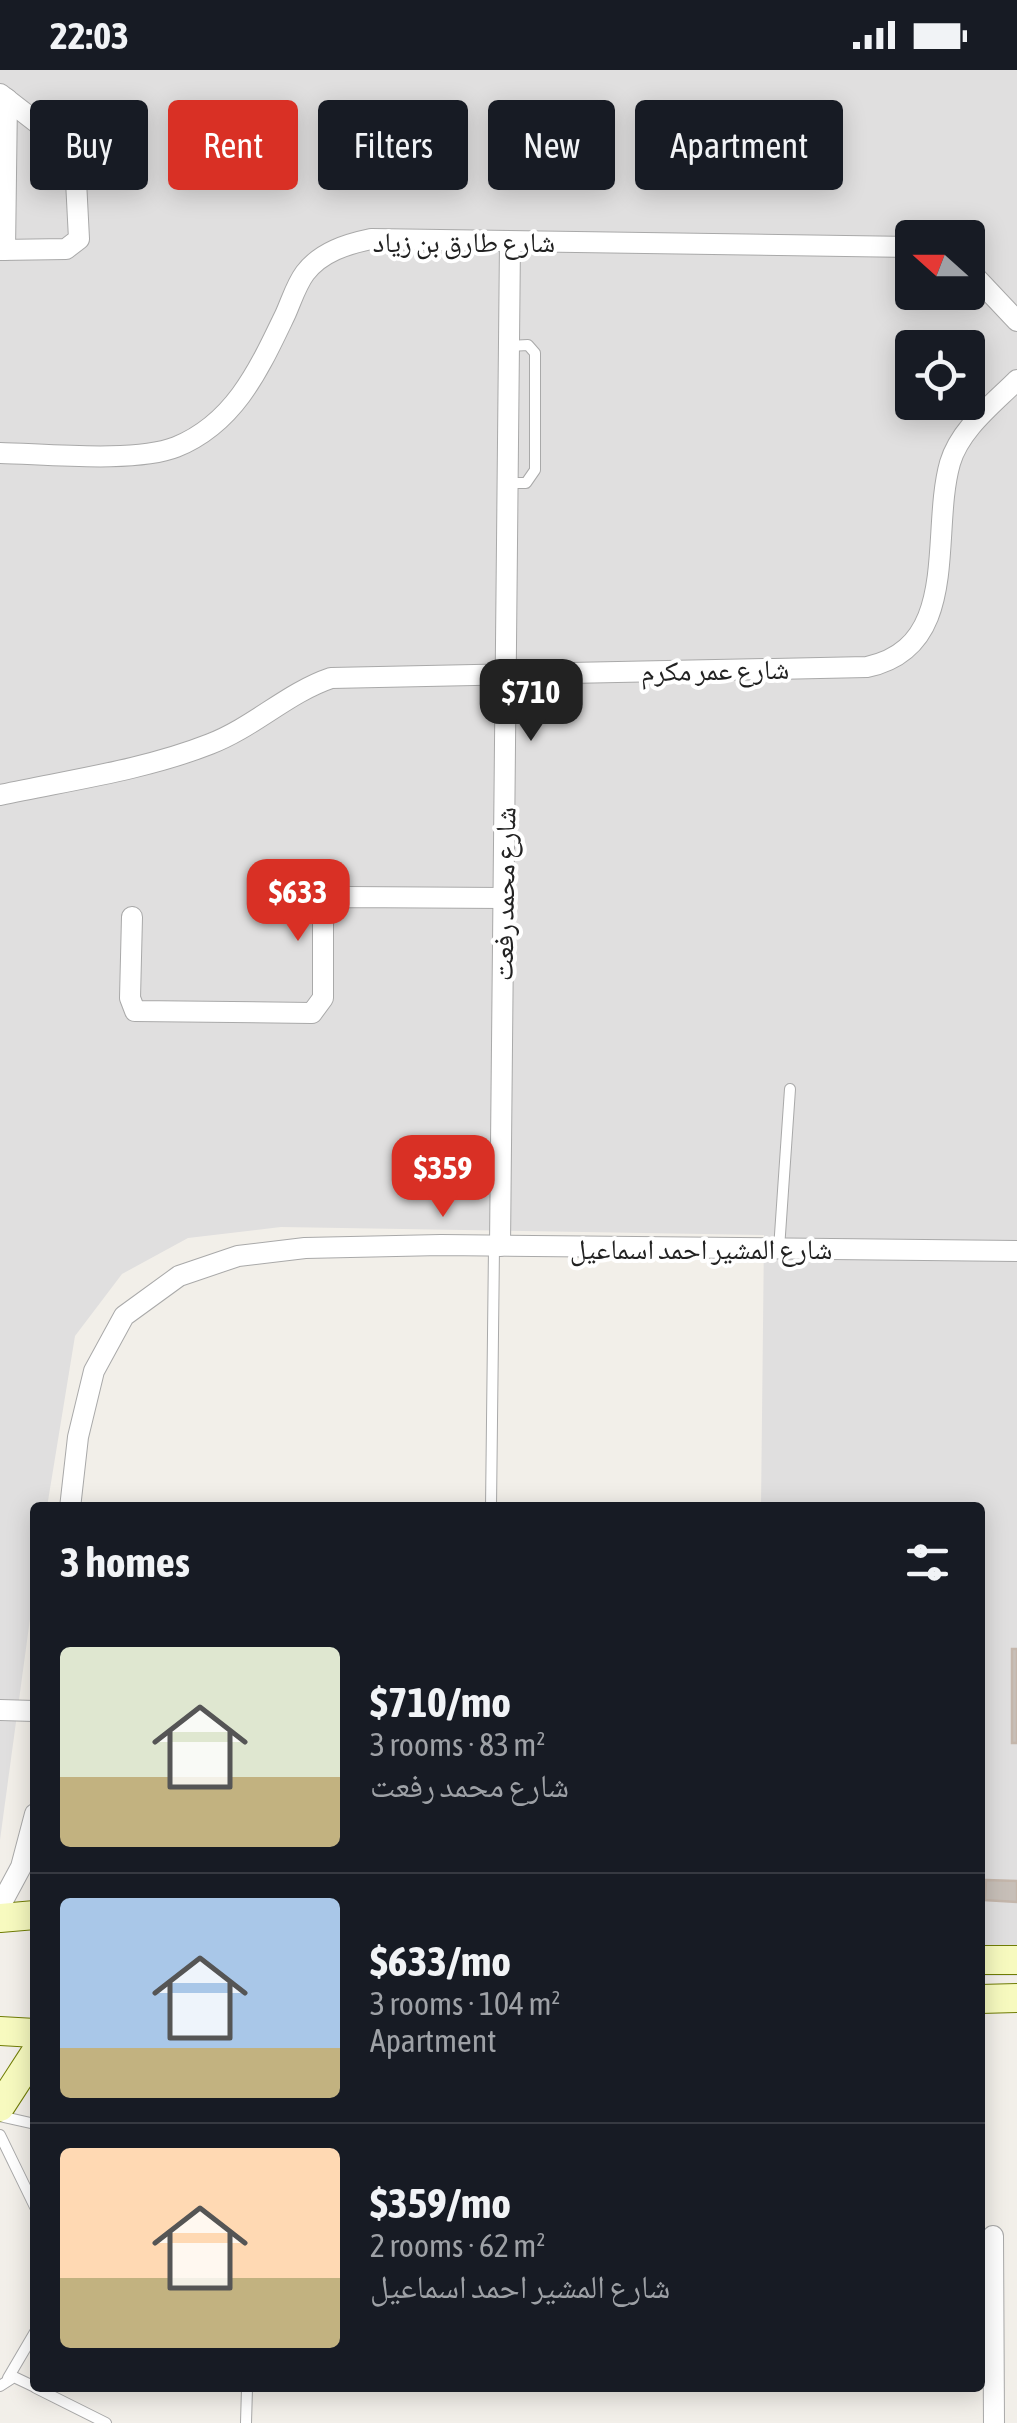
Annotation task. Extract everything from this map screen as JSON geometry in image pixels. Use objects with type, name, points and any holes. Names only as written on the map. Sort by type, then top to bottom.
[{"type":"street","points":[[4,96],[71,148],[78,239],[66,249],[2,250],[4,96]]},
{"type":"street","name":"شارع طارق بن زياد","points":[[0,453],[138,454],[173,448],[205,432],[231,410],[256,376],[304,274],[346,244],[372,239],[895,247]]},
{"type":"street","name":"شارع محمد رفعت","points":[[497,1246],[510,242]]},
{"type":"street","points":[[985,287],[1017,320]]},
{"type":"street","name":"شارع عمر مكرم","points":[[0,795],[124,769],[207,745],[248,727],[298,692],[331,678],[867,667],[888,663],[914,644],[934,600],[950,461],[967,431],[1017,380]]},
{"type":"street","points":[[132,917],[130,998],[135,1010],[312,1013],[323,998],[323,918],[334,900],[345,896],[504,898]]},
{"type":"street","name":"شارع المشير احمد اسماعيل","points":[[71,1502],[78,1437],[94,1370],[124,1316],[179,1276],[238,1256],[305,1248],[497,1246],[1017,1250]]},
{"type":"street","points":[[0,1710],[30,1711]]},
{"type":"street","points":[[0,1906],[22,1867],[30,1834]]},
{"type":"street","points":[[0,1918],[30,1915]]},
{"type":"street","points":[[985,1960],[1017,1960]]},
{"type":"street","points":[[985,1999],[1017,1998]]},
{"type":"street","points":[[0,2031],[30,2033]]},
{"type":"street","points":[[0,2107],[30,2061]]},
{"type":"street","points":[[993,2236],[994,2423]]},
{"type":"lane","points":[[779,1250],[790,1089]]},
{"type":"lane","points":[[491,1502],[497,1246]]},
{"type":"lane","points":[[0,2116],[30,2123]]},
{"type":"lane","points":[[0,2135],[30,2197]]},
{"type":"lane","points":[[30,2340],[4,2382],[30,2386]]},
{"type":"lane","points":[[46,2392],[106,2423]]},
{"type":"lane","points":[[246,2423],[247,2392]]},
{"type":"shaded area","points":[[0,70],[1017,70],[1017,1976],[985,1976],[985,1502],[761,1502],[764,1235],[281,1227],[188,1238],[122,1274],[75,1336],[48,1502],[30,1502],[30,1619],[0,1840]]},
{"type":"building","points":[[1012,1649],[1017,1649],[1017,1743],[1012,1743]]},
{"type":"building","points":[[986,1880],[1017,1881],[1017,1902],[985,1900]]}]
